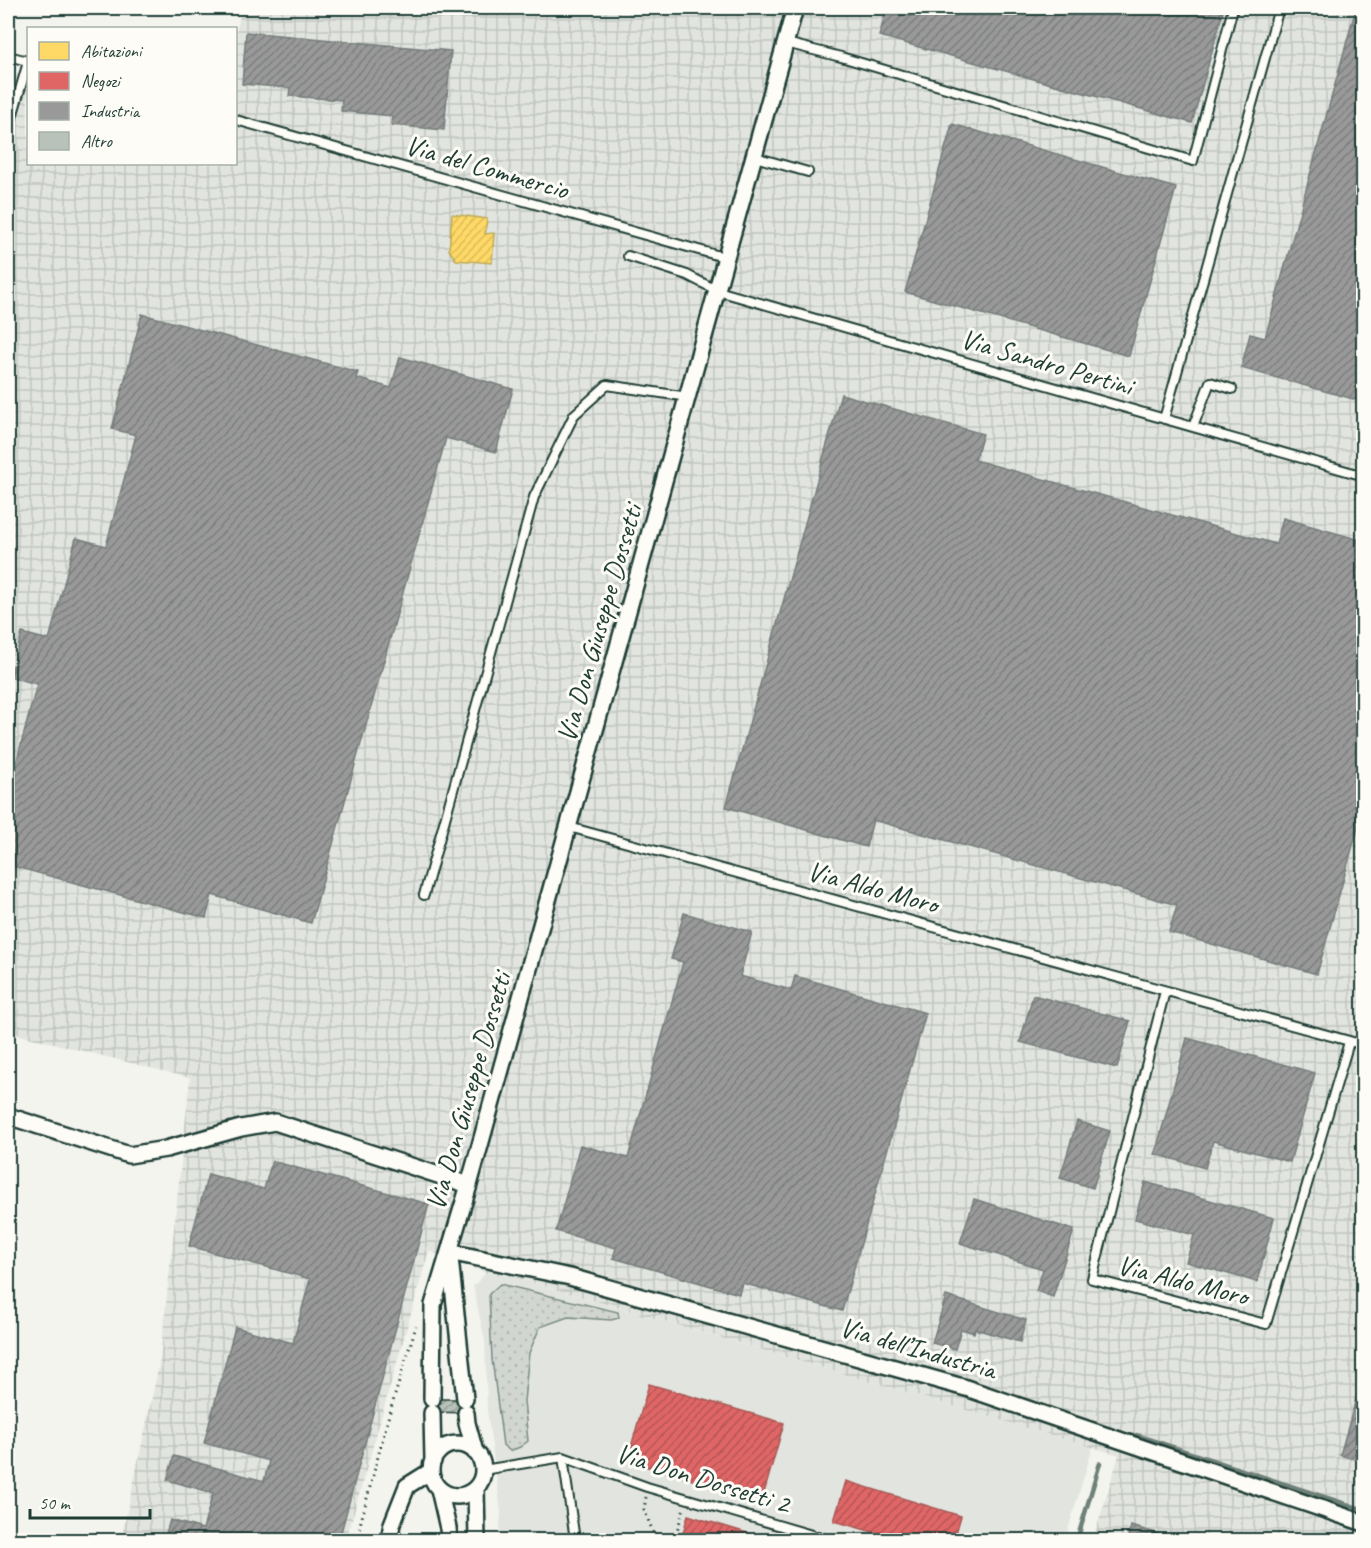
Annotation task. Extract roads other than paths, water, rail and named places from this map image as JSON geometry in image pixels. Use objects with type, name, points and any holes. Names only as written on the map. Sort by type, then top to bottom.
[{"type":"street","name":"Via Don Giuseppe Dossetti","points":[[449,1540],[439,1489],[432,1478],[433,1305],[569,827],[795,8]]},
{"type":"street","points":[[8,1116],[129,1155],[166,1149],[241,1128],[275,1122],[469,1185]]},
{"type":"street","name":"Via Don Giuseppe Dossetti","points":[[449,1252],[467,1423],[483,1470]]},
{"type":"street","name":"Via dell’Industria","points":[[449,1252],[570,1277],[966,1388],[1364,1522]]},
{"type":"street","points":[[389,1540],[392,1524],[407,1486],[432,1466],[437,1454],[452,1445],[468,1447],[475,1452]]},
{"type":"street","points":[[477,1540],[476,1488],[483,1470]]},
{"type":"street","points":[[439,1489],[454,1496],[462,1496],[476,1488]]},
{"type":"lane","points":[[786,43],[841,57],[1193,161],[1233,8]]},
{"type":"lane","points":[[1164,418],[1279,8]]},
{"type":"lane","points":[[8,56],[27,62]]},
{"type":"lane","points":[[8,129],[27,65]]},
{"type":"lane","name":"Via del Commercio","points":[[237,120],[727,258]]},
{"type":"lane","points":[[754,157],[808,172]]},
{"type":"lane","name":"Via Sandro Pertini","points":[[628,256],[687,275],[718,291],[1364,476]]},
{"type":"lane","points":[[1193,427],[1210,382],[1232,389]]},
{"type":"lane","points":[[424,896],[534,497],[574,415],[607,385],[688,397]]},
{"type":"lane","name":"Via Aldo Moro","points":[[569,827],[1364,1046]]},
{"type":"lane","name":"Via Aldo Moro","points":[[1165,991],[1092,1279],[1266,1324],[1349,1042]]},
{"type":"lane","points":[[563,1457],[575,1540]]},
{"type":"lane","name":"Via Don Dossetti 2","points":[[483,1470],[563,1457],[687,1500],[830,1540]]},
{"type":"waterway","points":[[1136,1435],[1364,1510]]},
{"type":"waterway","points":[[1077,1540],[1100,1463]]}]
